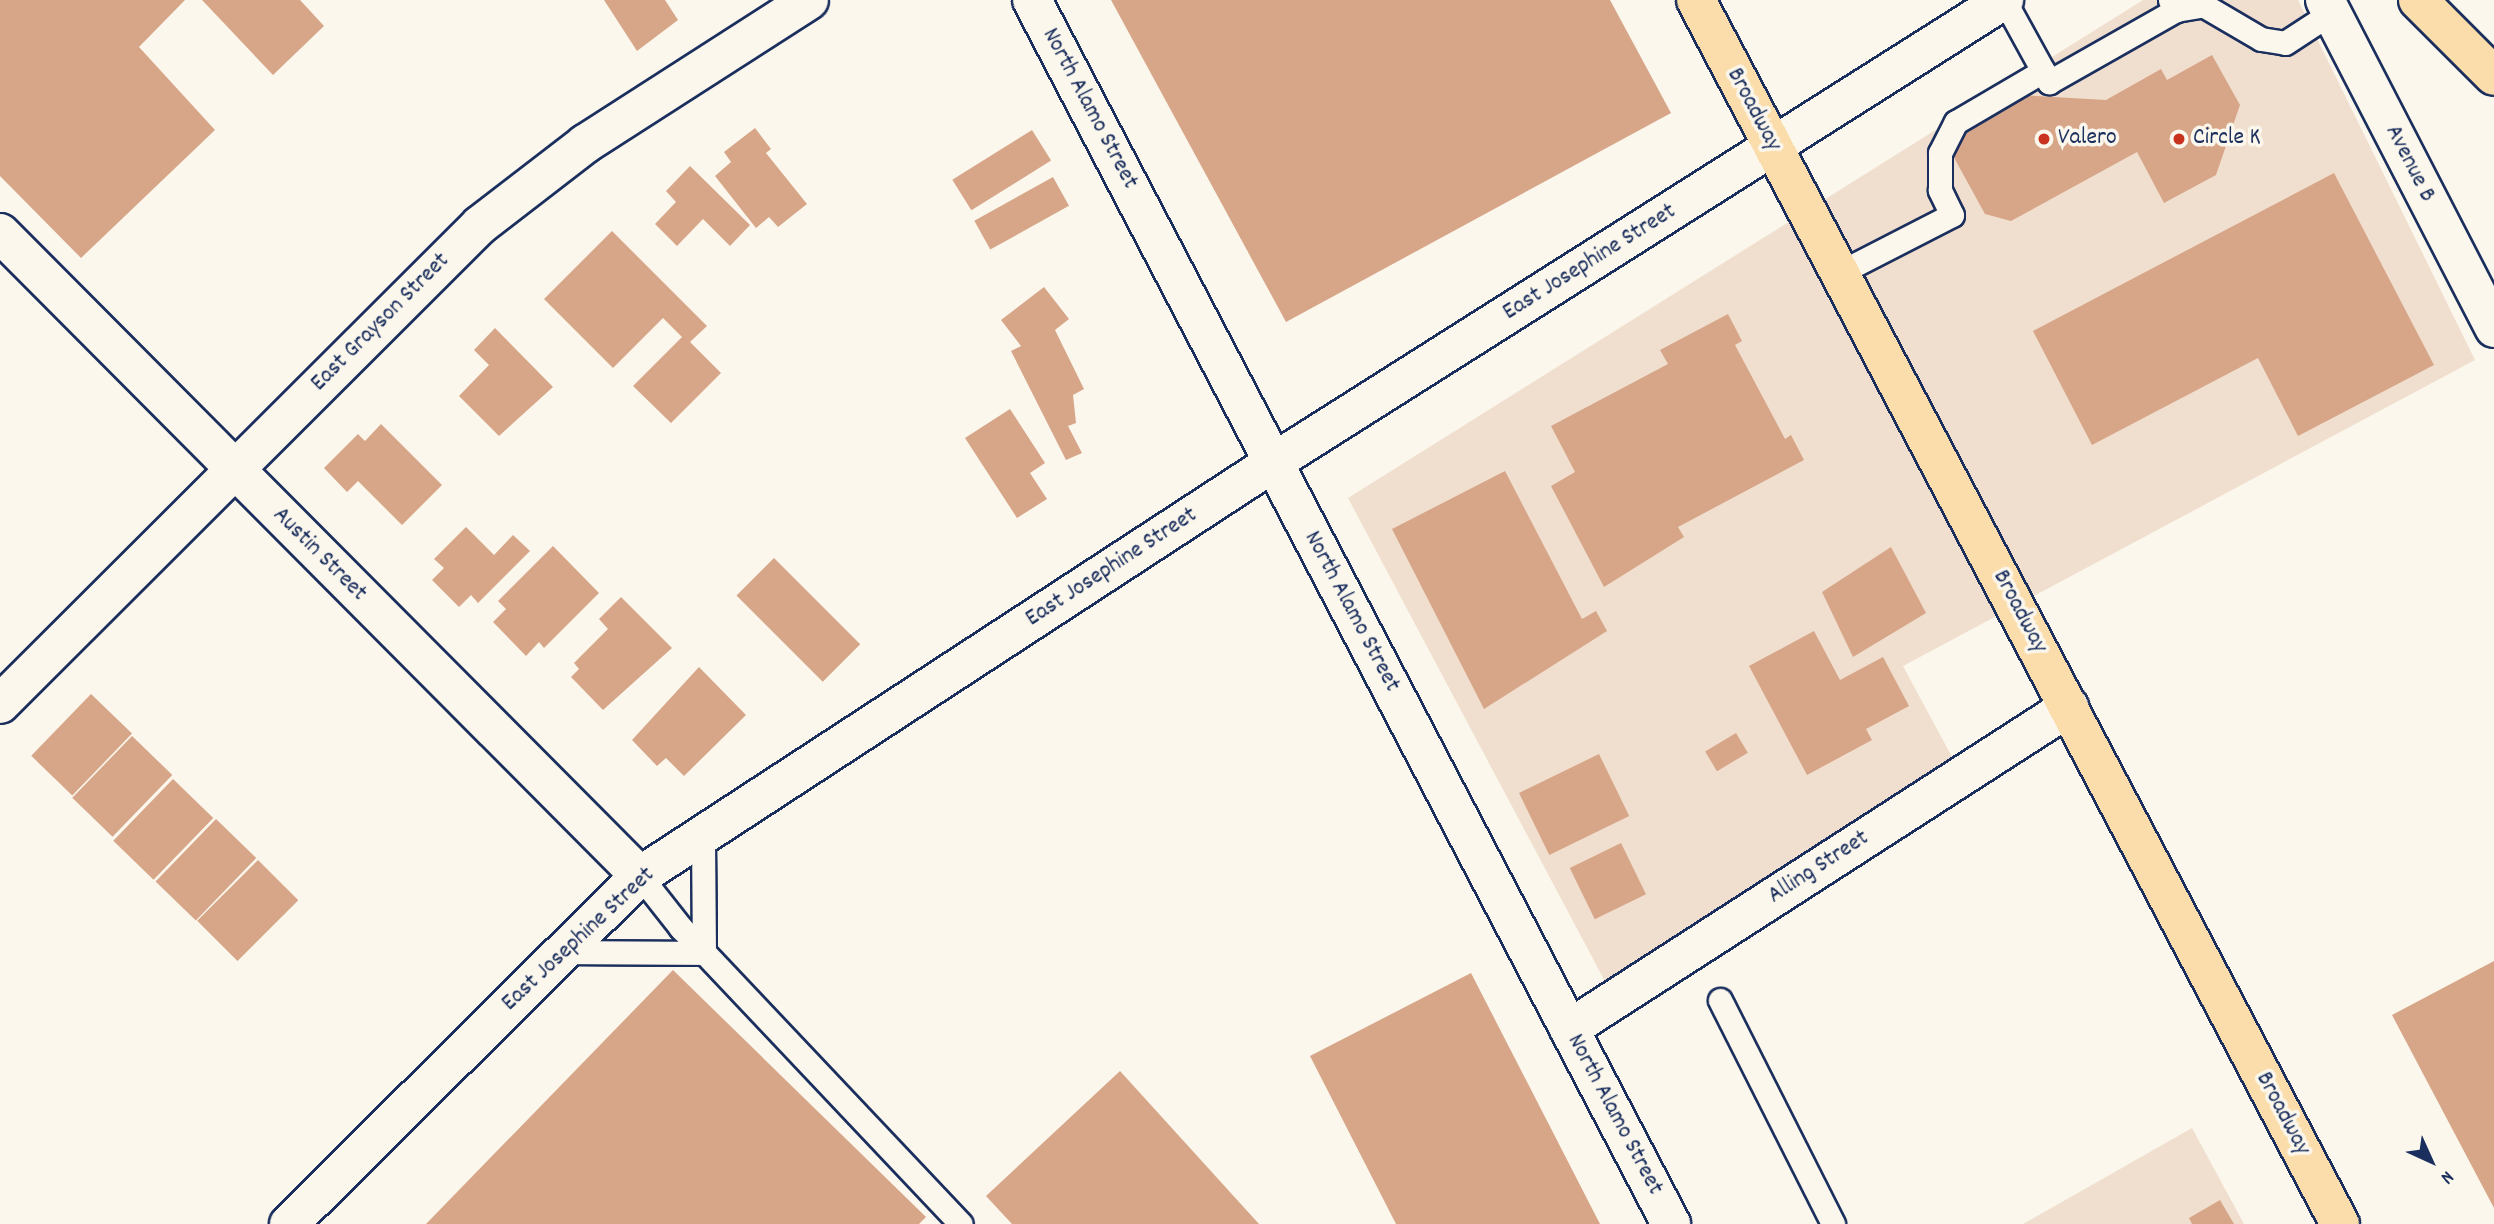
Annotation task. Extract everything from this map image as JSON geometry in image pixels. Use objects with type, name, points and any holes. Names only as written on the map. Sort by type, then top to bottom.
[{"type":"main road","name":"Broadway","points":[[1696,0],[2340,1224]]},
{"type":"main road","points":[[2418,0],[2494,76]]},
{"type":"street","name":"East Grayson Street","points":[[0,704],[480,225],[585,144],[809,0]]},
{"type":"street","name":"North Alamo Street","points":[[1032,0],[1671,1224]]},
{"type":"street","name":"East Josephine Street","points":[[289,1224],[640,876],[1274,462],[2004,0]]},
{"type":"street","name":"Avenue B","points":[[2328,7],[2494,328]]},
{"type":"street","name":"Austin Street","points":[[0,233],[640,876]]},
{"type":"street","name":"Alling Street","points":[[1569,1029],[2069,707]]},
{"type":"lane","points":[[2004,0],[2049,82],[2173,5],[2203,5],[2261,39],[2285,43],[2328,7]]},
{"type":"lane","points":[[1839,273],[1952,215],[1940,190],[1940,153],[1956,122],[2043,71]]},
{"type":"lane","points":[[703,836],[705,953]]},
{"type":"lane","points":[[640,876],[705,953],[961,1224]]},
{"type":"lane","points":[[563,952],[705,953]]},
{"type":"lane","points":[[1720,1000],[1833,1224]]},
{"type":"shaded area","points":[[2143,0],[2298,0],[2475,360],[1903,666],[1959,770],[1608,987],[1348,498]]},
{"type":"shaded area","points":[[2192,1128],[2244,1224],[2023,1224]]},
{"type":"building","points":[[0,0],[185,0],[139,47],[215,130],[81,258],[0,176]]},
{"type":"building","points":[[202,0],[300,0],[324,26],[273,75]]},
{"type":"building","points":[[604,0],[665,0],[678,20],[637,51]]},
{"type":"building","points":[[1111,0],[1610,0],[1671,113],[1286,322]]},
{"type":"building","name":"Valero","points":[[2212,55],[2240,105],[2216,175],[2164,203],[2137,152],[2011,221],[1985,214],[1952,154],[1962,126],[2020,95],[2106,100],[2161,69],[2167,80]]},
{"type":"building","points":[[755,128],[771,149],[766,153],[807,204],[778,227],[769,217],[756,228],[715,176],[731,162],[724,152]]},
{"type":"building","points":[[1032,130],[1051,161],[971,210],[952,180]]},
{"type":"building","points":[[690,166],[750,225],[730,246],[703,219],[677,246],[655,224],[676,202],[666,191]]},
{"type":"building","points":[[2334,173],[2434,365],[2298,436],[2258,358],[2092,445],[2033,331]]},
{"type":"building","points":[[1053,177],[1069,206],[990,249],[974,221]]},
{"type":"building","points":[[612,231],[707,326],[690,342],[721,373],[671,423],[633,386],[682,337],[663,318],[613,368],[544,299]]},
{"type":"building","points":[[1044,287],[1069,319],[1055,330],[1084,389],[1073,395],[1076,423],[1068,426],[1082,453],[1066,460],[1011,351],[1021,346],[1001,320]]},
{"type":"building","points":[[1728,314],[1742,341],[1735,345],[1785,439],[1791,435],[1804,460],[1678,527],[1684,537],[1604,587],[1551,486],[1575,472],[1551,426],[1668,364],[1660,350]]},
{"type":"building","points":[[495,328],[553,387],[499,436],[459,396],[489,365],[474,350]]},
{"type":"building","points":[[1010,409],[1045,463],[1030,473],[1047,499],[1017,518],[965,438]]},
{"type":"building","points":[[381,424],[442,485],[402,525],[358,481],[347,492],[324,468],[358,434],[365,441]]},
{"type":"building","points":[[1505,471],[1582,619],[1596,611],[1607,631],[1484,709],[1392,529]]},
{"type":"building","points":[[466,527],[494,555],[513,535],[530,551],[478,603],[471,595],[459,607],[432,580],[444,568],[434,559]]},
{"type":"building","points":[[553,546],[599,593],[544,648],[539,642],[526,656],[493,622],[506,609],[498,601]]},
{"type":"building","points":[[1891,547],[1926,613],[1853,657],[1822,592]]},
{"type":"building","points":[[774,558],[860,644],[823,682],[737,595]]},
{"type":"building","points":[[621,597],[672,648],[603,710],[571,677],[579,669],[574,663],[608,629],[599,619]]},
{"type":"building","points":[[1814,631],[1840,680],[1883,657],[1909,706],[1866,729],[1872,740],[1807,775],[1749,666]]},
{"type":"building","points":[[699,667],[746,715],[684,776],[666,758],[657,766],[632,740]]},
{"type":"building","points":[[91,694],[132,734],[72,795],[31,756]]},
{"type":"building","points":[[1736,733],[1748,753],[1717,771],[1705,752]]},
{"type":"building","points":[[132,736],[172,775],[113,837],[72,798]]},
{"type":"building","points":[[1599,754],[1629,816],[1549,855],[1519,793]]},
{"type":"building","points":[[173,779],[213,818],[154,880],[113,841]]},
{"type":"building","points":[[216,819],[256,858],[196,920],[156,882]]},
{"type":"building","points":[[1621,843],[1646,894],[1595,919],[1570,868]]},
{"type":"building","points":[[258,860],[298,900],[237,961],[197,921]]},
{"type":"building","points":[[2494,961],[2494,1208],[2392,1015]]},
{"type":"building","points":[[673,970],[926,1217],[919,1224],[426,1224]]},
{"type":"building","points":[[1471,973],[1600,1224],[1396,1224],[1310,1056]]},
{"type":"building","points":[[1120,1071],[1259,1224],[1012,1224],[986,1196]]},
{"type":"building","points":[[2220,1200],[2234,1224],[2192,1224],[2189,1218]]},
{"type":"place","name":"Valero","points":[[2044,139]]},
{"type":"place","name":"Circle K","points":[[2179,139]]}]
